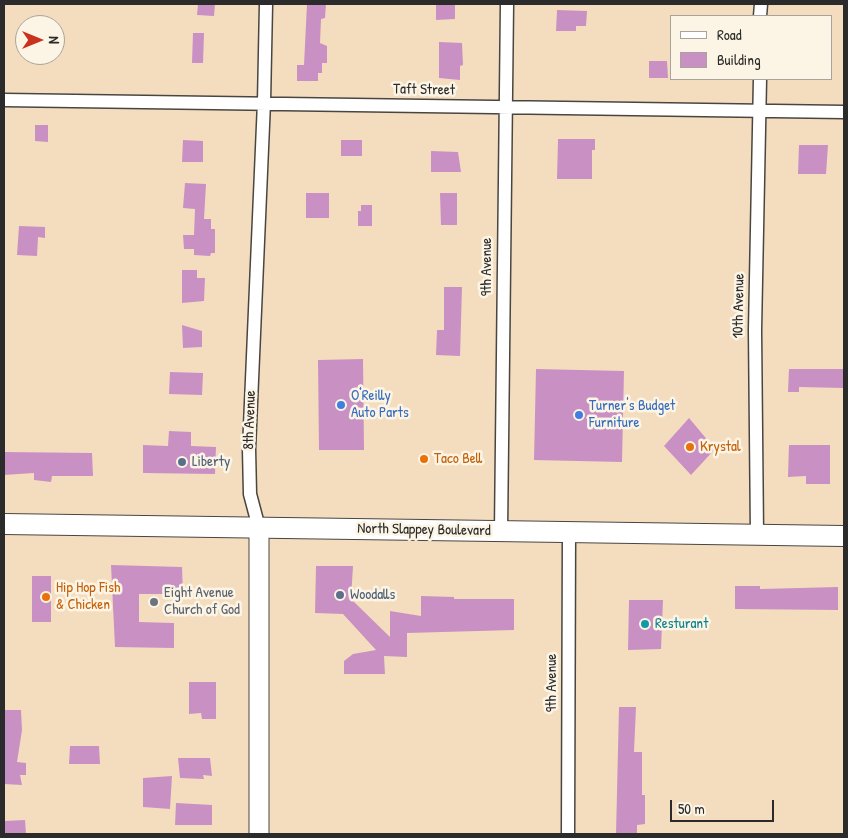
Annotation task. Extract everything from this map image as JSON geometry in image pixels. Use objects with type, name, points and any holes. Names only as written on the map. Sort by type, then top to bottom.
[{"type":"main road","name":"North Slappey Boulevard","points":[[4,524],[844,536]]},
{"type":"street","name":"8th Avenue","points":[[259,834],[259,528],[250,494],[249,449],[264,102],[266,4]]},
{"type":"street","name":"9th Avenue","points":[[501,531],[504,108],[507,4]]},
{"type":"street","name":"10th Avenue","points":[[757,535],[755,330],[760,80]]},
{"type":"street","name":"Taft Street","points":[[4,100],[264,102],[504,108],[844,112]]},
{"type":"street","name":"9th Avenue","points":[[568,834],[570,532]]},
{"type":"building","points":[[198,4],[215,4],[214,16],[197,15]]},
{"type":"building","points":[[307,4],[326,4],[325,18],[321,19],[320,43],[327,46],[327,63],[322,63],[322,73],[318,73],[318,81],[297,81],[297,65],[304,65]]},
{"type":"building","points":[[436,4],[455,4],[455,19],[436,20]]},
{"type":"building","points":[[557,10],[587,11],[586,26],[576,26],[576,31],[556,31]]},
{"type":"building","points":[[193,33],[204,33],[203,63],[192,63]]},
{"type":"building","points":[[439,42],[462,43],[463,65],[460,66],[460,80],[439,78]]},
{"type":"building","points":[[649,61],[667,61],[668,78],[649,78]]},
{"type":"building","points":[[35,125],[48,125],[48,142],[35,141]]},
{"type":"building","points":[[558,139],[595,139],[595,150],[592,150],[592,179],[557,179]]},
{"type":"building","points":[[183,140],[203,141],[203,162],[182,162]]},
{"type":"building","points":[[341,140],[362,140],[362,156],[341,156]]},
{"type":"building","points":[[799,145],[828,145],[826,174],[798,174]]},
{"type":"building","points":[[431,151],[458,152],[461,172],[431,172]]},
{"type":"building","points":[[185,183],[206,184],[204,219],[211,219],[211,229],[215,229],[215,253],[211,253],[210,256],[194,255],[194,249],[184,249],[183,235],[194,235],[195,209],[183,208]]},
{"type":"building","points":[[306,193],[329,193],[329,218],[306,218]]},
{"type":"building","points":[[440,193],[457,193],[457,225],[441,225]]},
{"type":"building","points":[[361,205],[372,205],[372,226],[358,226],[358,211],[361,211]]},
{"type":"building","points":[[19,226],[45,227],[45,238],[38,237],[37,256],[17,255]]},
{"type":"building","points":[[182,270],[197,270],[197,278],[205,278],[204,301],[182,303]]},
{"type":"building","points":[[444,287],[462,287],[460,356],[436,355],[437,330],[444,330]]},
{"type":"building","points":[[182,325],[202,331],[202,347],[183,348]]},
{"type":"building","name":"O'Reilly Auto Parts","points":[[363,359],[364,450],[319,450],[318,360]]},
{"type":"building","name":"Turner's Budget Furniture","points":[[536,369],[624,371],[622,462],[534,460]]},
{"type":"building","points":[[789,369],[844,369],[844,388],[799,387],[799,392],[788,392]]},
{"type":"building","points":[[170,372],[203,373],[202,395],[169,394]]},
{"type":"building","name":"Krystal","points":[[689,418],[715,449],[691,475],[664,446]]},
{"type":"building","points":[[169,431],[191,432],[191,446],[216,447],[215,474],[143,473],[143,445],[168,446]]},
{"type":"building","points":[[789,445],[830,445],[830,484],[806,484],[806,476],[788,477]]},
{"type":"building","points":[[4,452],[92,453],[93,476],[52,476],[51,482],[34,480],[34,473],[4,475]]},
{"type":"building","points":[[111,565],[182,567],[183,594],[139,594],[139,622],[174,623],[174,648],[115,647]]},
{"type":"building","points":[[316,566],[353,566],[351,599],[390,637],[390,611],[421,616],[421,596],[454,597],[454,599],[514,599],[514,630],[407,633],[407,657],[384,656],[385,674],[344,674],[344,661],[353,654],[376,650],[343,614],[315,613]]},
{"type":"building","points":[[32,576],[51,576],[51,622],[32,622]]},
{"type":"building","points":[[735,586],[760,586],[760,589],[838,587],[838,610],[735,609]]},
{"type":"building","name":"Resturant","points":[[629,600],[663,600],[661,649],[628,650]]},
{"type":"building","points":[[189,682],[216,682],[216,719],[202,719],[201,713],[189,714]]},
{"type":"building","points":[[619,707],[636,707],[634,752],[642,752],[642,795],[645,795],[645,824],[637,825],[637,834],[616,834]]},
{"type":"building","points":[[4,710],[21,710],[22,730],[17,762],[26,763],[26,775],[20,775],[22,785],[4,784]]},
{"type":"building","points":[[70,746],[99,746],[100,764],[69,764]]},
{"type":"building","points":[[178,758],[210,758],[212,776],[203,775],[204,779],[180,778]]},
{"type":"building","points":[[172,776],[170,809],[143,807],[143,778]]},
{"type":"building","points":[[176,803],[212,805],[212,825],[175,825]]},
{"type":"building","points":[[25,820],[26,834],[4,834],[4,821]]},
{"type":"place","name":"O'Reilly Auto Parts","points":[[341,405]]},
{"type":"place","name":"Turner's Budget Furniture","points":[[579,415]]},
{"type":"place","name":"Krystal","points":[[690,447]]},
{"type":"place","name":"Taco Bell","points":[[424,459]]},
{"type":"place","name":"Liberty","points":[[182,462]]},
{"type":"place","name":"Woodalls","points":[[340,595]]},
{"type":"place","name":"Hip Hop Fish & Chicken","points":[[46,597]]},
{"type":"place","name":"Eight Avenue Church of God","points":[[154,602]]},
{"type":"place","name":"Resturant","points":[[645,624]]}]
